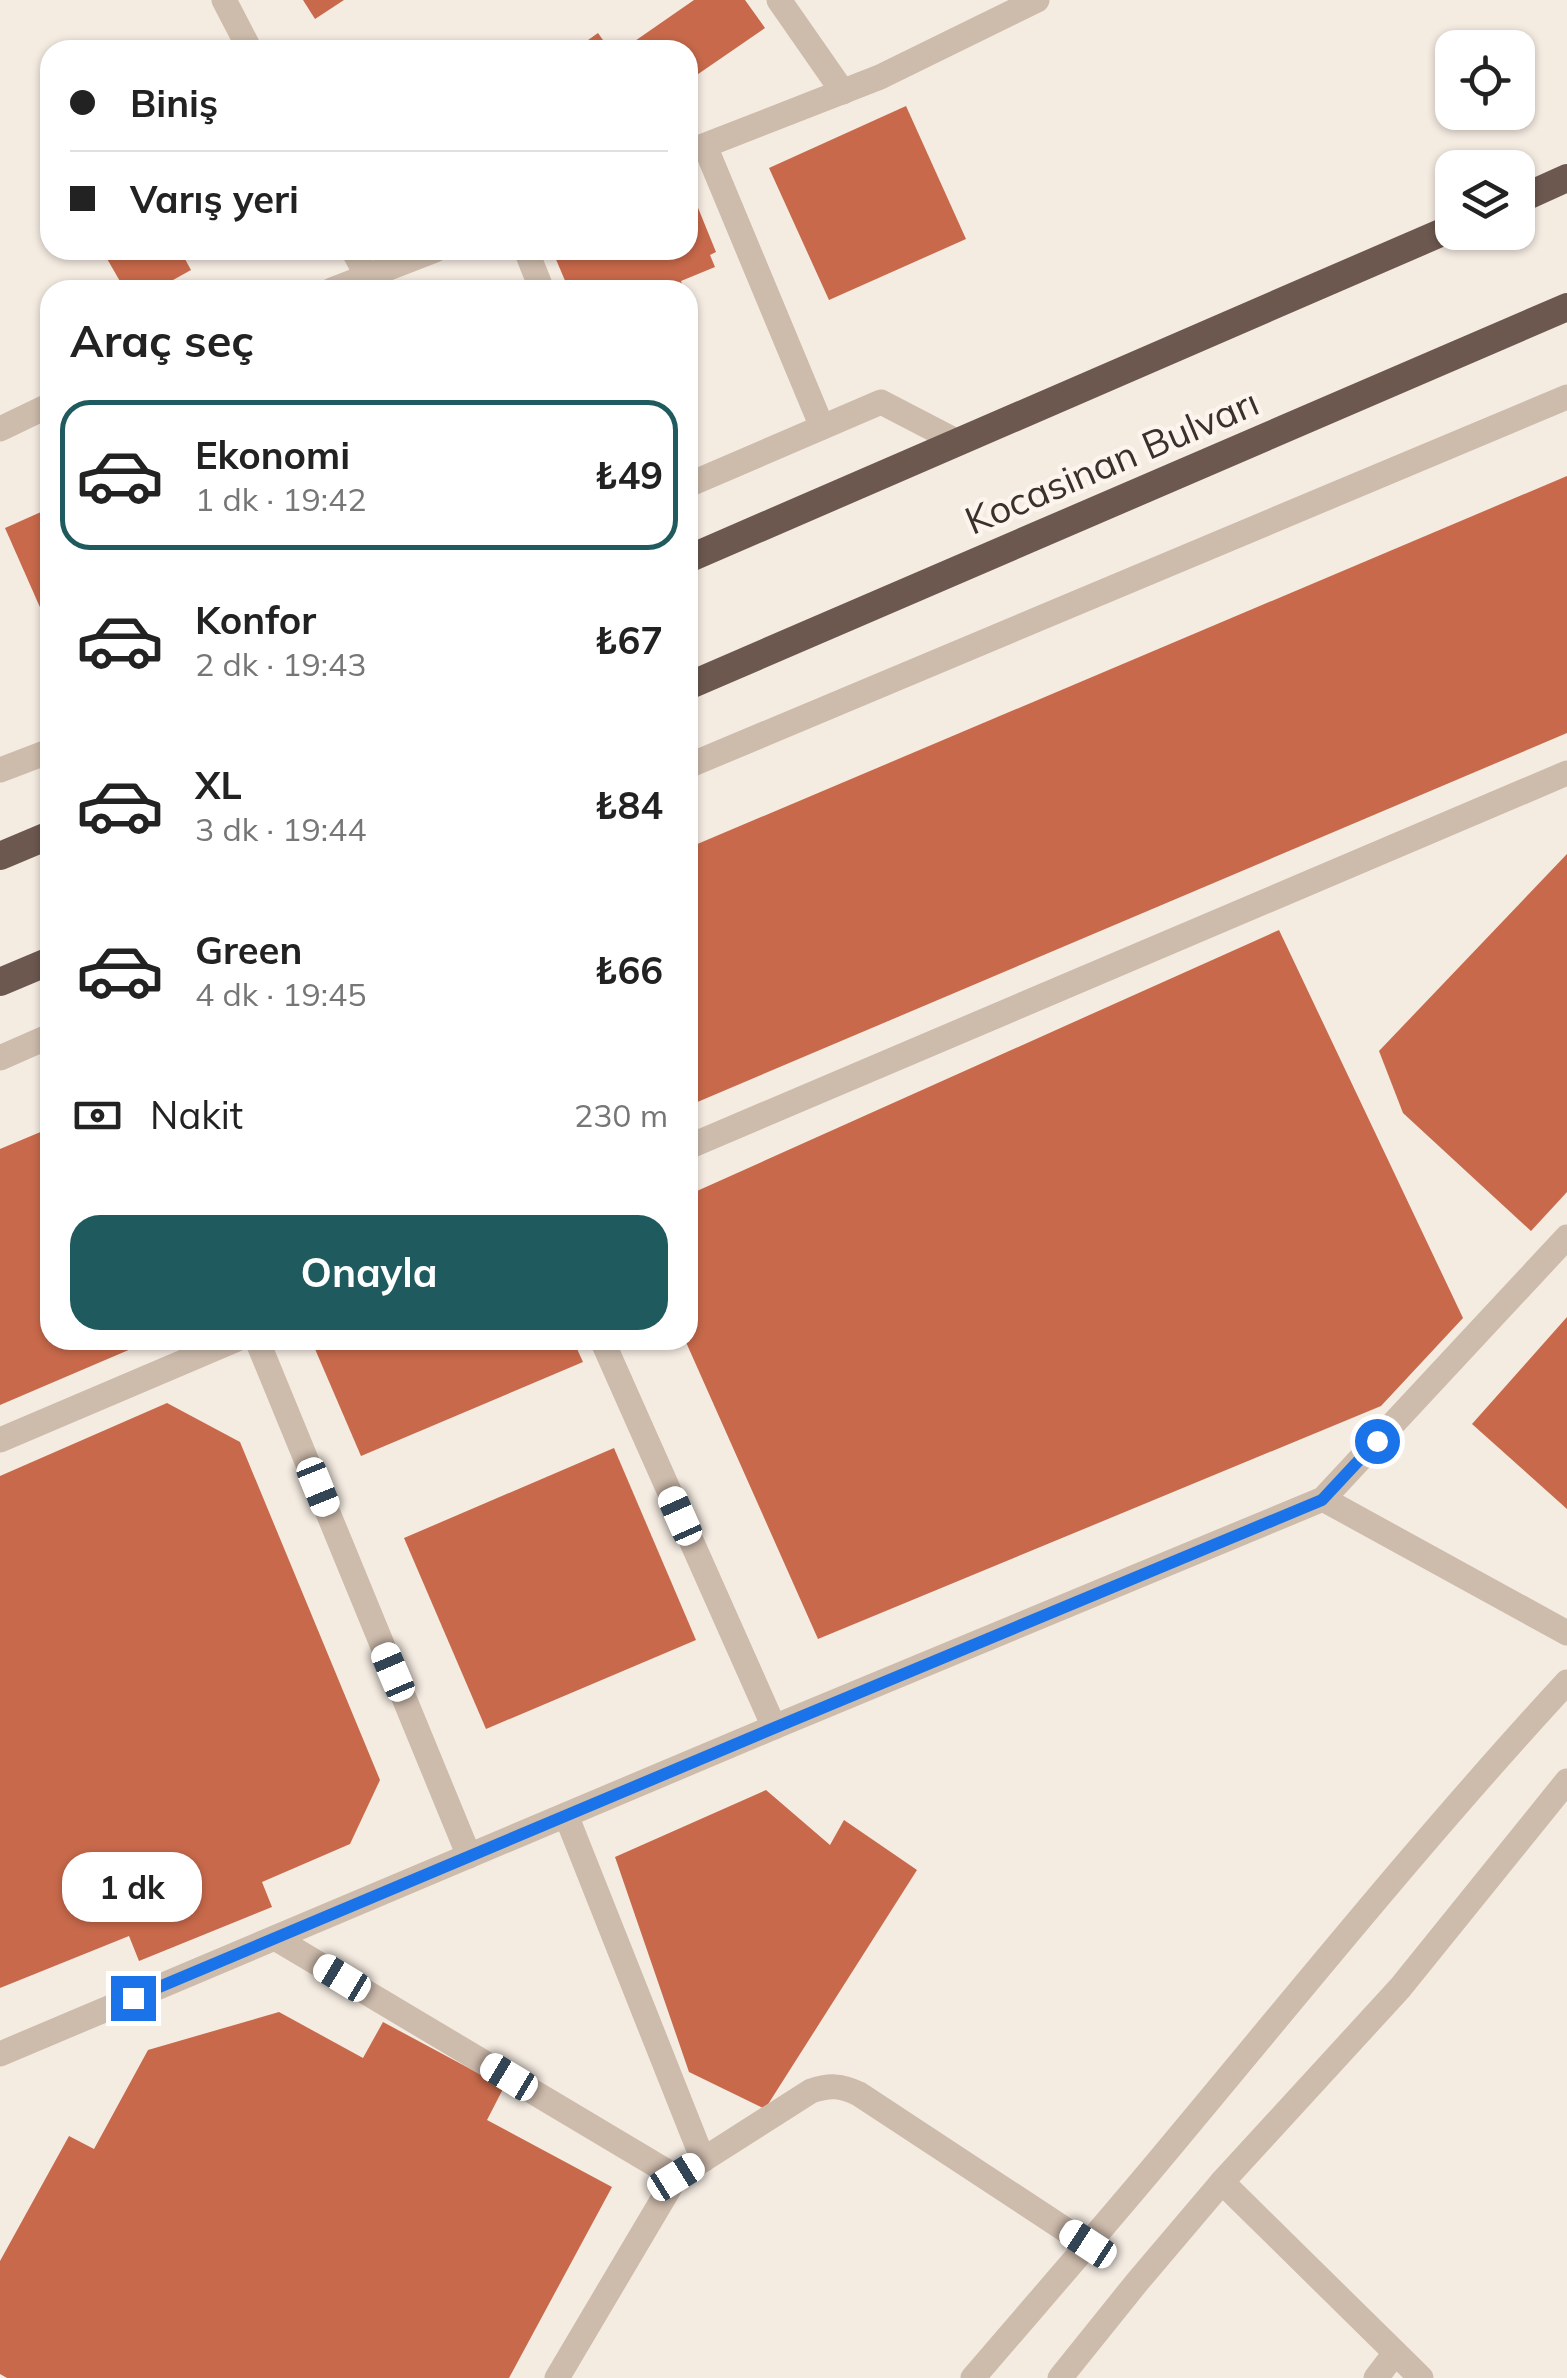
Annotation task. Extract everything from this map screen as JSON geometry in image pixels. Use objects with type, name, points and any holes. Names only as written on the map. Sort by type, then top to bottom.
[{"type":"highway","points":[[1535,192],[1567,178]]},
{"type":"highway","name":"Kocasinan Bulvarı","points":[[698,555],[1435,235]]},
{"type":"highway","name":"Kocasinan Bulvarı","points":[[698,682],[1567,307]]},
{"type":"highway","points":[[0,856],[40,839]]},
{"type":"highway","points":[[0,982],[40,966]]},
{"type":"street","points":[[224,0],[245,40]]},
{"type":"street","points":[[778,0],[843,92]]},
{"type":"street","points":[[698,148],[880,77],[1006,6],[1036,0]]},
{"type":"street","points":[[698,153],[822,427]]},
{"type":"street","points":[[359,260],[367,276]]},
{"type":"street","points":[[357,280],[408,260]]},
{"type":"street","points":[[698,762],[1567,397]]},
{"type":"street","points":[[698,482],[881,402],[958,442]]},
{"type":"street","points":[[0,429],[40,410]]},
{"type":"street","points":[[0,770],[40,756]]},
{"type":"street","points":[[698,1143],[1567,773]]},
{"type":"street","points":[[0,1058],[40,1040]]},
{"type":"street","points":[[0,2054],[1322,1500],[1567,1237]]},
{"type":"street","points":[[0,1440],[212,1350]]},
{"type":"street","points":[[261,1350],[469,1856]]},
{"type":"street","points":[[606,1350],[774,1728]]},
{"type":"street","points":[[1322,1500],[1567,1633]]},
{"type":"street","points":[[974,2378],[1395,1876],[1567,1682]]},
{"type":"street","points":[[1060,2378],[1222,2182],[1400,1988],[1567,1781]]},
{"type":"street","points":[[566,1815],[703,2160]]},
{"type":"street","points":[[275,1938],[676,2177]]},
{"type":"street","points":[[557,2378],[676,2177],[826,2086],[848,2088],[1088,2244]]},
{"type":"street","points":[[1222,2182],[1421,2378]]},
{"type":"street","points":[[1376,2378],[1395,2353]]},
{"type":"building","points":[[303,0],[344,0],[315,19]]},
{"type":"building","points":[[694,0],[745,0],[765,28],[698,74],[698,40],[636,40]]},
{"type":"building","points":[[906,106],[966,239],[829,300],[769,168]]},
{"type":"building","points":[[698,208],[716,252],[710,255],[715,267],[683,280],[565,280],[556,260],[698,260]]},
{"type":"building","points":[[108,260],[186,260],[191,270],[173,280],[119,280]]},
{"type":"building","points":[[1567,476],[1567,733],[698,1102],[698,844]]},
{"type":"building","points":[[40,512],[40,607],[5,528]]},
{"type":"building","points":[[1567,854],[1567,1192],[1531,1231],[1403,1113],[1379,1051]]},
{"type":"building","points":[[1279,930],[1463,1318],[1381,1406],[818,1639],[689,1350],[698,1350],[698,1191]]},
{"type":"building","points":[[40,1132],[40,1350],[129,1350],[0,1405],[0,1149]]},
{"type":"building","points":[[1567,1317],[1567,1509],[1472,1424]]},
{"type":"building","points":[[315,1350],[578,1350],[583,1362],[361,1456]]},
{"type":"building","points":[[167,1403],[240,1442],[380,1780],[350,1844],[262,1882],[272,1907],[139,1961],[129,1936],[0,1988],[0,1476]]},
{"type":"building","points":[[614,1448],[696,1640],[486,1729],[404,1538]]},
{"type":"building","points":[[766,1790],[830,1845],[844,1820],[917,1870],[765,2109],[689,2072],[615,1857]]},
{"type":"building","points":[[279,2012],[363,2058],[383,2022],[504,2087],[487,2120],[612,2187],[509,2378],[7,2378],[0,2374],[0,2261],[69,2136],[94,2149],[148,2050]]},
{"type":"route","points":[[133,1998],[1322,1500],[1377,1441]]}]
